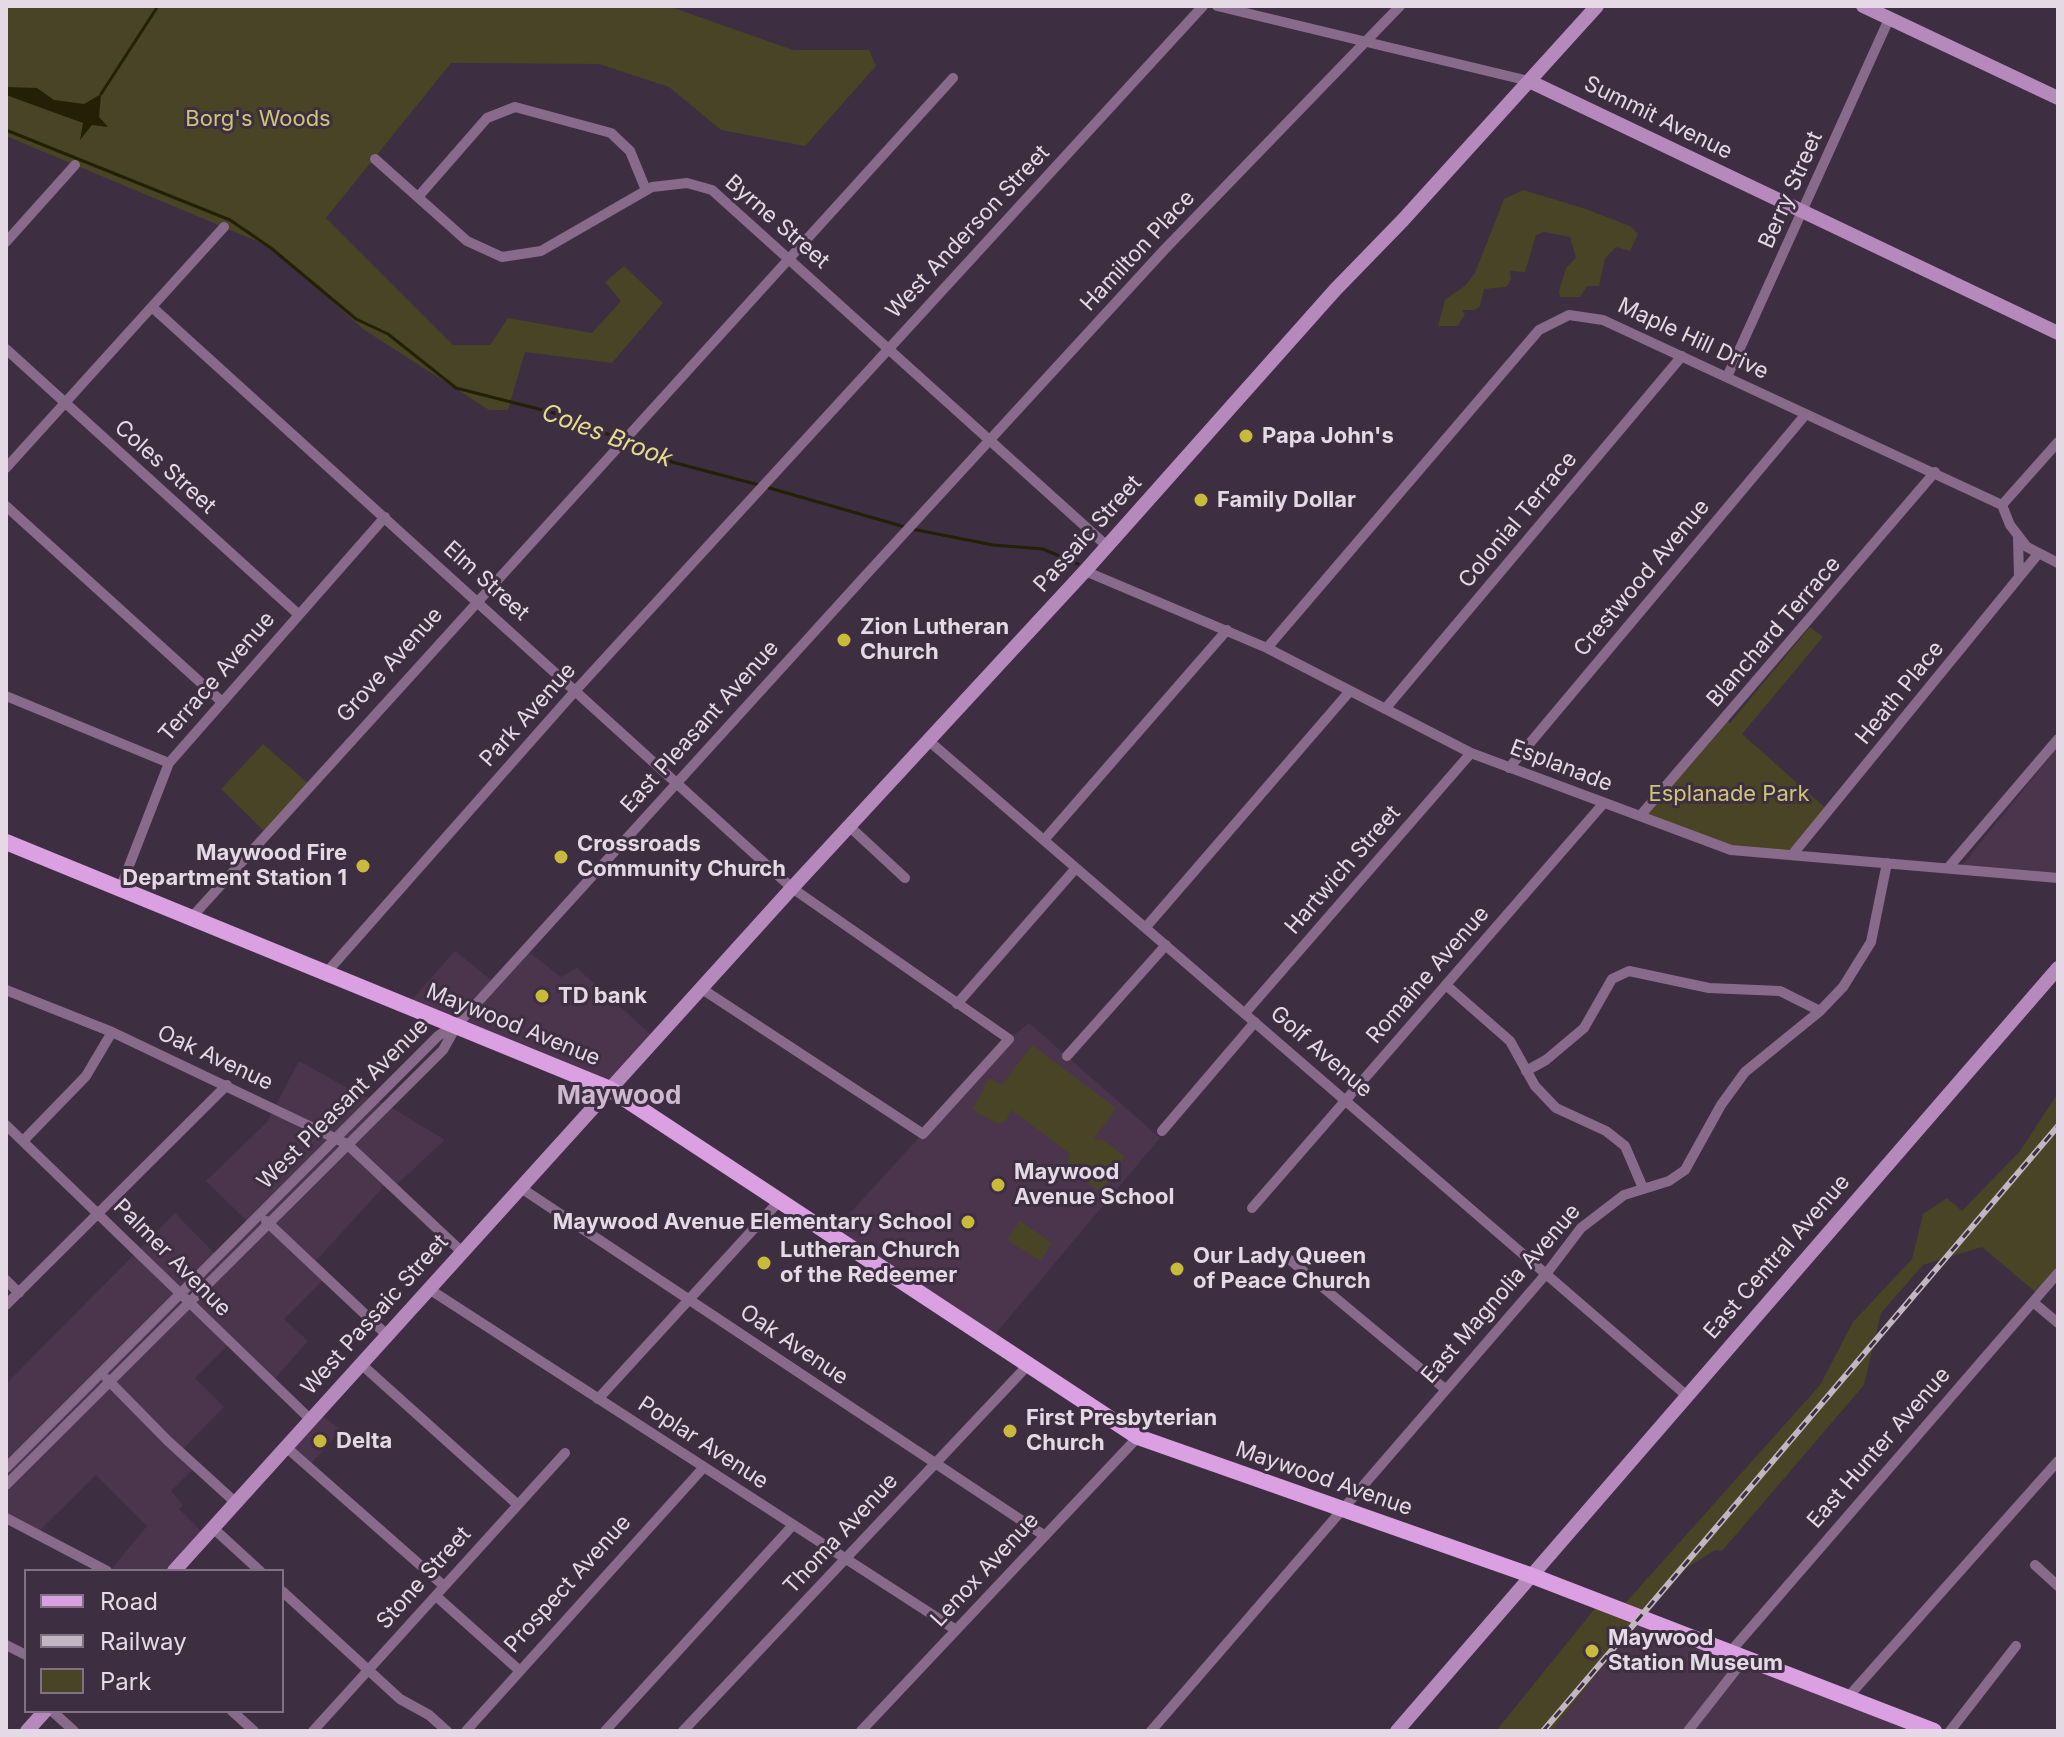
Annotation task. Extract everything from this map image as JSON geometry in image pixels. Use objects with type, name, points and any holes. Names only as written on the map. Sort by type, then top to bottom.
[{"type":"main road","name":"Passaic Street","points":[[610,1089],[1597,6]]},
{"type":"main road","points":[[1863,6],[2058,98]]},
{"type":"main road","name":"Summit Avenue","points":[[1529,81],[2058,333]]},
{"type":"main road","name":"Maywood Avenue","points":[[6,842],[610,1089],[1138,1437],[1530,1575],[1934,1731]]},
{"type":"main road","name":"East Central Avenue","points":[[1397,1731],[2058,968]]},
{"type":"main road","name":"West Passaic Street","points":[[176,1569],[610,1089]]},
{"type":"main road","points":[[27,1731],[43,1713]]},
{"type":"street","name":"West Anderson Street","points":[[763,486],[1203,6]]},
{"type":"street","name":"Summit Avenue","points":[[1217,6],[1529,81]]},
{"type":"street","name":"Hamilton Place","points":[[910,528],[1165,249],[1400,6]]},
{"type":"street","name":"Berry Street","points":[[1727,377],[1889,19]]},
{"type":"street","name":"Grove Avenue","points":[[191,918],[476,599],[953,78]]},
{"type":"street","points":[[418,197],[487,118],[515,107],[611,133],[630,151],[646,190]]},
{"type":"street","name":"Byrne Street","points":[[375,159],[478,249],[514,258],[541,251],[646,190],[673,182],[712,190],[1107,546]]},
{"type":"street","points":[[6,242],[75,165]]},
{"type":"street","points":[[6,468],[224,227]]},
{"type":"street","name":"Elm Street","points":[[152,307],[792,888],[1009,1039],[923,1134],[702,989]]},
{"type":"street","name":"Maple Hill Drive","points":[[1267,648],[1548,323],[1569,315],[1592,316],[2002,505]]},
{"type":"street","name":"Coles Street","points":[[6,349],[298,614]]},
{"type":"street","name":"Colonial Terrace","points":[[1385,709],[1682,356]]},
{"type":"street","name":"Crestwood Avenue","points":[[1509,768],[1806,414]]},
{"type":"street","points":[[2018,580],[2021,549],[2002,505],[2058,442]]},
{"type":"street","name":"Blanchard Terrace","points":[[1640,816],[1935,472]]},
{"type":"street","name":"Park Avenue","points":[[326,973],[576,690],[763,486]]},
{"type":"street","points":[[6,506],[221,701]]},
{"type":"street","name":"Terrace Avenue","points":[[120,889],[169,763],[385,517]]},
{"type":"street","name":"East Pleasant Avenue","points":[[457,1025],[910,528]]},
{"type":"street","points":[[2018,537],[2038,554],[2058,563]]},
{"type":"street","name":"Heath Place","points":[[1792,855],[2038,554]]},
{"type":"street","name":"Esplanade","points":[[1085,571],[1267,648],[1471,753],[1731,850],[2058,878]]},
{"type":"street","points":[[1044,840],[1227,630]]},
{"type":"street","points":[[1146,927],[1350,691]]},
{"type":"street","points":[[7,698],[169,763]]},
{"type":"street","points":[[1948,868],[2058,739]]},
{"type":"street","name":"Golf Avenue","points":[[929,741],[1686,1395]]},
{"type":"street","name":"Hartwich Street","points":[[1245,1013],[1471,753]]},
{"type":"street","name":"Romaine Avenue","points":[[1252,1208],[1603,804]]},
{"type":"street","points":[[850,827],[905,878]]},
{"type":"street","name":"East Magnolia Avenue","points":[[1151,1731],[1594,1215],[1624,1195],[1669,1181],[1685,1170],[1721,1105],[1745,1072],[1820,1011],[1843,987],[1871,942],[1887,863]]},
{"type":"street","points":[[957,1004],[1076,868]]},
{"type":"street","points":[[1067,1056],[1166,945]]},
{"type":"street","points":[[1526,1071],[1576,1036],[1594,1015],[1612,979],[1629,971],[1709,988],[1780,991],[1820,1011]]},
{"type":"street","points":[[1446,985],[1510,1041],[1526,1071],[1556,1108],[1606,1131],[1625,1146],[1643,1188]]},
{"type":"street","name":"Oak Avenue","points":[[6,990],[112,1032],[347,1144],[462,1252]]},
{"type":"street","points":[[1162,1131],[1255,1022]]},
{"type":"street","name":"West Pleasant Avenue","points":[[6,1468],[438,1036],[457,1025]]},
{"type":"street","name":"West Pleasant Avenue","points":[[6,1485],[443,1050],[457,1025]]},
{"type":"street","points":[[23,1141],[86,1076],[112,1032]]},
{"type":"street","points":[[6,1305],[227,1085]]},
{"type":"street","name":"Palmer Avenue","points":[[6,1125],[311,1420]]},
{"type":"street","name":"Oak Avenue","points":[[521,1188],[1045,1536]]},
{"type":"street","points":[[598,1399],[781,1199]]},
{"type":"street","points":[[259,1214],[387,1335]]},
{"type":"street","points":[[1284,1255],[1445,1389]]},
{"type":"street","name":"East Hunter Avenue","points":[[1688,1731],[1738,1654],[2058,1273]]},
{"type":"street","points":[[6,1280],[19,1293]]},
{"type":"street","name":"Poplar Avenue","points":[[429,1289],[956,1630]]},
{"type":"street","points":[[2033,1302],[2058,1323]]},
{"type":"street","points":[[361,1364],[518,1505]]},
{"type":"street","name":"Thoma Avenue","points":[[683,1731],[1029,1364]]},
{"type":"street","points":[[100,1373],[235,1502]]},
{"type":"street","name":"Lenox Avenue","points":[[861,1731],[1138,1437]]},
{"type":"street","points":[[286,1447],[444,1586]]},
{"type":"street","name":"Stone Street","points":[[313,1731],[565,1453]]},
{"type":"street","points":[[1848,1697],[2058,1461]]},
{"type":"street","name":"Prospect Avenue","points":[[466,1731],[704,1467]]},
{"type":"street","points":[[6,1518],[103,1569]]},
{"type":"street","points":[[605,1731],[793,1525]]},
{"type":"street","points":[[213,1528],[258,1569]]},
{"type":"street","points":[[2035,1565],[2058,1586]]},
{"type":"street","points":[[284,1593],[400,1699],[429,1715],[447,1731]]},
{"type":"street","points":[[436,1596],[520,1671]]},
{"type":"street","points":[[6,1645],[24,1654]]},
{"type":"street","points":[[1950,1731],[2016,1646]]},
{"type":"street","points":[[54,1713],[74,1731]]},
{"type":"street","points":[[234,1713],[254,1731]]},
{"type":"shaded area","points":[[6,87],[37,88],[54,100],[84,104],[101,94],[99,117],[108,127],[92,125],[80,140],[83,123],[6,95]]},
{"type":"shaded area","points":[[2058,747],[2058,878],[1959,869]]},
{"type":"shaded area","points":[[525,949],[561,977],[577,968],[656,1039],[610,1089],[407,1005],[455,951],[495,983]]},
{"type":"shaded area","name":"Maywood Avenue School","points":[[1029,1023],[1160,1138],[991,1339],[832,1233],[1009,1039]]},
{"type":"shaded area","points":[[299,1061],[358,1094],[387,1105],[445,1140],[393,1188],[387,1183],[313,1264],[326,1277],[284,1319],[308,1341],[271,1383],[230,1343],[195,1378],[224,1407],[180,1452],[196,1466],[171,1491],[183,1505],[179,1509],[206,1536],[176,1569],[112,1569],[147,1526],[96,1475],[36,1534],[6,1518],[6,1384],[175,1213],[217,1256],[249,1223],[206,1181],[267,1122]]},
{"type":"shaded area","points":[[317,1412],[341,1430],[308,1467],[286,1447]]},
{"type":"shaded area","points":[[1638,1621],[1932,1731],[1552,1731]]},
{"type":"green space","name":"Borg's Woods","points":[[6,6],[668,6],[793,50],[869,50],[876,66],[805,146],[721,130],[669,87],[599,64],[451,63],[326,218],[453,345],[490,345],[508,318],[592,333],[621,301],[605,282],[624,266],[663,303],[612,363],[525,352],[508,410],[489,410],[363,329],[273,248],[6,136]]},
{"type":"green space","points":[[1523,190],[1630,226],[1638,234],[1630,251],[1616,247],[1605,258],[1599,286],[1587,286],[1580,297],[1560,297],[1566,268],[1576,258],[1570,237],[1544,232],[1536,235],[1525,272],[1510,271],[1511,280],[1506,287],[1484,289],[1480,306],[1475,310],[1462,310],[1465,314],[1458,326],[1438,326],[1445,300],[1466,285],[1475,273],[1504,199]]},
{"type":"green space","name":"Esplanade Park","points":[[1810,627],[1823,637],[1742,734],[1829,811],[1792,855],[1731,850],[1640,816],[1725,719],[1730,723]]},
{"type":"green space","points":[[263,744],[309,784],[265,832],[221,789]]},
{"type":"green space","points":[[1032,1045],[1116,1108],[1094,1139],[1103,1140],[1125,1156],[1101,1192],[1067,1169],[1069,1153],[1011,1110],[1006,1121],[998,1124],[972,1110],[989,1078],[1002,1085]]},
{"type":"green space","points":[[2058,1093],[2058,1273],[2039,1295],[1982,1247],[1923,1265],[1881,1313],[1864,1385],[1722,1551],[1715,1550],[1669,1579],[1638,1616],[1620,1609],[1820,1385],[1853,1322],[1912,1259],[1923,1214],[1947,1198],[1962,1211],[2020,1151]]},
{"type":"green space","points":[[1020,1221],[1052,1243],[1040,1261],[1007,1240]]},
{"type":"green space","points":[[1597,1606],[1638,1621],[1552,1731],[1496,1731]]},
{"type":"waterway","points":[[101,94],[158,6]]},
{"type":"waterway","name":"Coles Brook","points":[[6,130],[230,220],[271,248],[356,319],[388,334],[456,388],[566,416],[672,462],[759,485]]},
{"type":"waterway","name":"Coles Brook","points":[[766,487],[905,527]]},
{"type":"waterway","name":"Coles Brook","points":[[912,529],[993,545],[1043,549],[1078,564]]},
{"type":"railway","points":[[1543,1731],[2058,1126]]},
{"type":"place","name":"Papa John's","points":[[1246,436]]},
{"type":"place","name":"Family Dollar","points":[[1201,500]]},
{"type":"place","name":"Zion Lutheran Church","points":[[844,640]]},
{"type":"place","name":"Crossroads Community Church","points":[[561,857]]},
{"type":"place","name":"Maywood Fire Department Station 1","points":[[363,866]]},
{"type":"place","name":"TD bank","points":[[542,996]]},
{"type":"place","name":"Maywood Avenue School","points":[[998,1185]]},
{"type":"place","name":"Maywood Avenue Elementary School","points":[[968,1222]]},
{"type":"place","name":"Lutheran Church of the Redeemer","points":[[764,1263]]},
{"type":"place","name":"Our Lady Queen of Peace Church","points":[[1177,1269]]},
{"type":"place","name":"First Presbyterian Church","points":[[1010,1431]]},
{"type":"place","name":"Delta","points":[[320,1441]]},
{"type":"place","name":"Maywood Station Museum","points":[[1592,1651]]},
{"type":"district","name":"Maywood","points":[[619,1096]]}]
